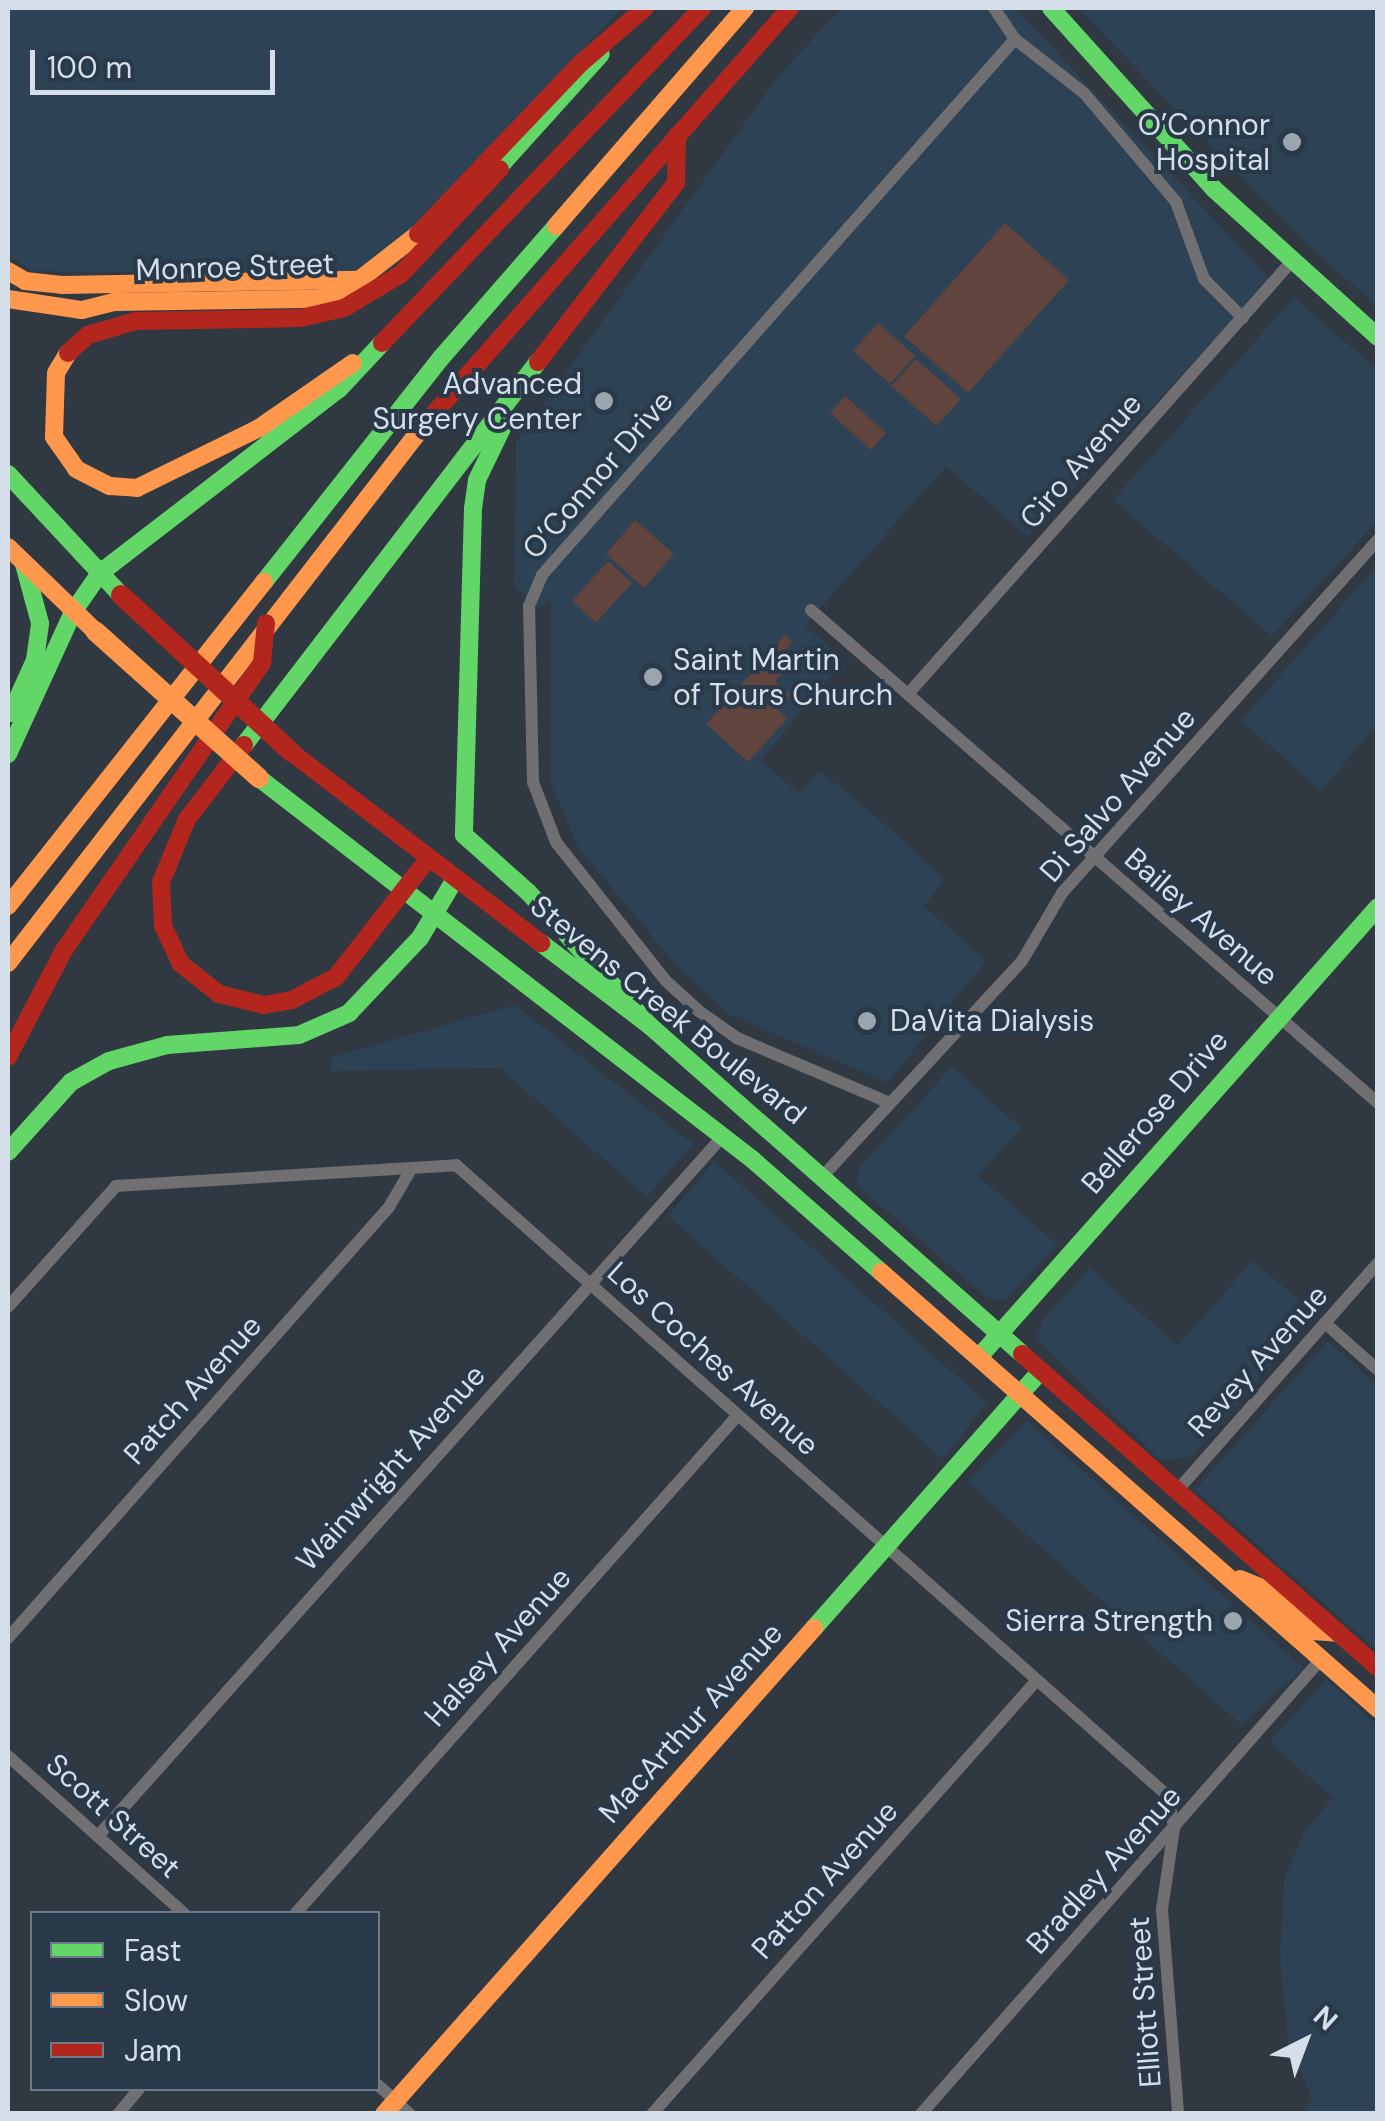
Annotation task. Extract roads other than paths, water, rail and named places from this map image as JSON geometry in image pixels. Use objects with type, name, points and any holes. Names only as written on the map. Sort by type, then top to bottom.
[{"type":"main road","name":"Monroe Street","points":[[8,300],[82,310],[115,302],[344,295],[393,269],[500,169],[605,47],[644,8]]},
{"type":"main road","points":[[8,754],[74,612],[100,573],[302,422],[702,8]]},
{"type":"main road","points":[[9,904],[441,358],[745,8]]},
{"type":"main road","points":[[8,962],[266,623],[466,372],[790,8]]},
{"type":"main road","points":[[1050,8],[1214,189],[1378,337]]},
{"type":"main road","name":"Monroe Street","points":[[8,271],[25,281],[62,285],[359,280],[404,250],[581,63],[605,47]]},
{"type":"main road","points":[[427,860],[336,977],[292,1000],[264,1005],[219,994],[181,964],[160,904],[166,860],[187,819],[676,183],[677,135]]},
{"type":"main road","points":[[365,356],[231,444],[137,488],[110,486],[76,469],[54,436],[56,373],[88,336],[136,321],[301,318],[344,308],[400,274],[500,169]]},
{"type":"main road","points":[[538,361],[478,480],[461,822],[470,844],[528,892],[649,1025]]},
{"type":"main road","name":"Stevens Creek Boulevard","points":[[8,474],[121,595],[291,752],[427,860],[649,1025],[1378,1668]]},
{"type":"main road","name":"Stevens Creek Boulevard","points":[[8,548],[94,631],[267,785],[753,1160],[1378,1709]]},
{"type":"main road","points":[[8,720],[39,634],[24,564]]},
{"type":"main road","points":[[8,1057],[64,950],[262,662],[266,623]]},
{"type":"main road","points":[[8,1152],[70,1082],[109,1061],[167,1045],[270,1040],[327,1026],[376,992],[454,880]]},
{"type":"main road","name":"Bellerose Drive","points":[[979,1357],[1378,907]]},
{"type":"main road","points":[[8,1026],[40,975],[64,950]]},
{"type":"main road","points":[[753,1160],[822,1177]]},
{"type":"main road","name":"MacArthur Avenue","points":[[397,2109],[1040,1372]]},
{"type":"main road","name":"Stevens Creek Boulevard","points":[[1233,1579],[1267,1590],[1312,1631],[1338,1632]]},
{"type":"street","points":[[994,8],[1016,39],[1084,93],[1176,202],[1204,279],[1243,318]]},
{"type":"street","name":"O’Connor Drive","points":[[890,1103],[737,1038],[699,1011],[666,981],[556,842],[533,782],[529,606],[542,576],[1016,39]]},
{"type":"street","name":"Ciro Avenue","points":[[908,694],[1292,261]]},
{"type":"street","name":"Di Salvo Avenue","points":[[822,1177],[1022,961],[1062,894],[1378,540]]},
{"type":"street","name":"Bailey Avenue","points":[[812,610],[1378,1103]]},
{"type":"street","name":"Wainwright Avenue","points":[[98,1836],[722,1136]]},
{"type":"street","name":"Los Coches Avenue","points":[[8,1307],[116,1186],[410,1171],[456,1164],[1168,1796],[1174,1828]]},
{"type":"street","name":"Patch Avenue","points":[[8,1638],[389,1207],[410,1171]]},
{"type":"street","name":"Revey Avenue","points":[[1176,1492],[1378,1263]]},
{"type":"street","points":[[1324,1323],[1378,1370]]},
{"type":"street","name":"Halsey Avenue","points":[[298,1911],[738,1414]]},
{"type":"street","name":"Bradley Avenue","points":[[920,2114],[1322,1658]]},
{"type":"street","name":"Patton Avenue","points":[[652,2114],[1037,1680]]},
{"type":"street","name":"Scott Street","points":[[8,1756],[182,1911]]},
{"type":"street","name":"Elliott Street","points":[[1174,1828],[1162,1908],[1178,2114]]},
{"type":"street","points":[[380,2088],[397,2109]]},
{"type":"street","points":[[118,2114],[137,2091]]},
{"type":"place","name":"O’Connor Hospital","points":[[1292,142]]},
{"type":"place","name":"Advanced Surgery Center","points":[[604,401]]},
{"type":"place","name":"Saint Martin of Tours Church","points":[[653,677]]},
{"type":"place","name":"DaVita Dialysis","points":[[867,1021]]},
{"type":"place","name":"Sierra Strength","points":[[1233,1621]]}]
